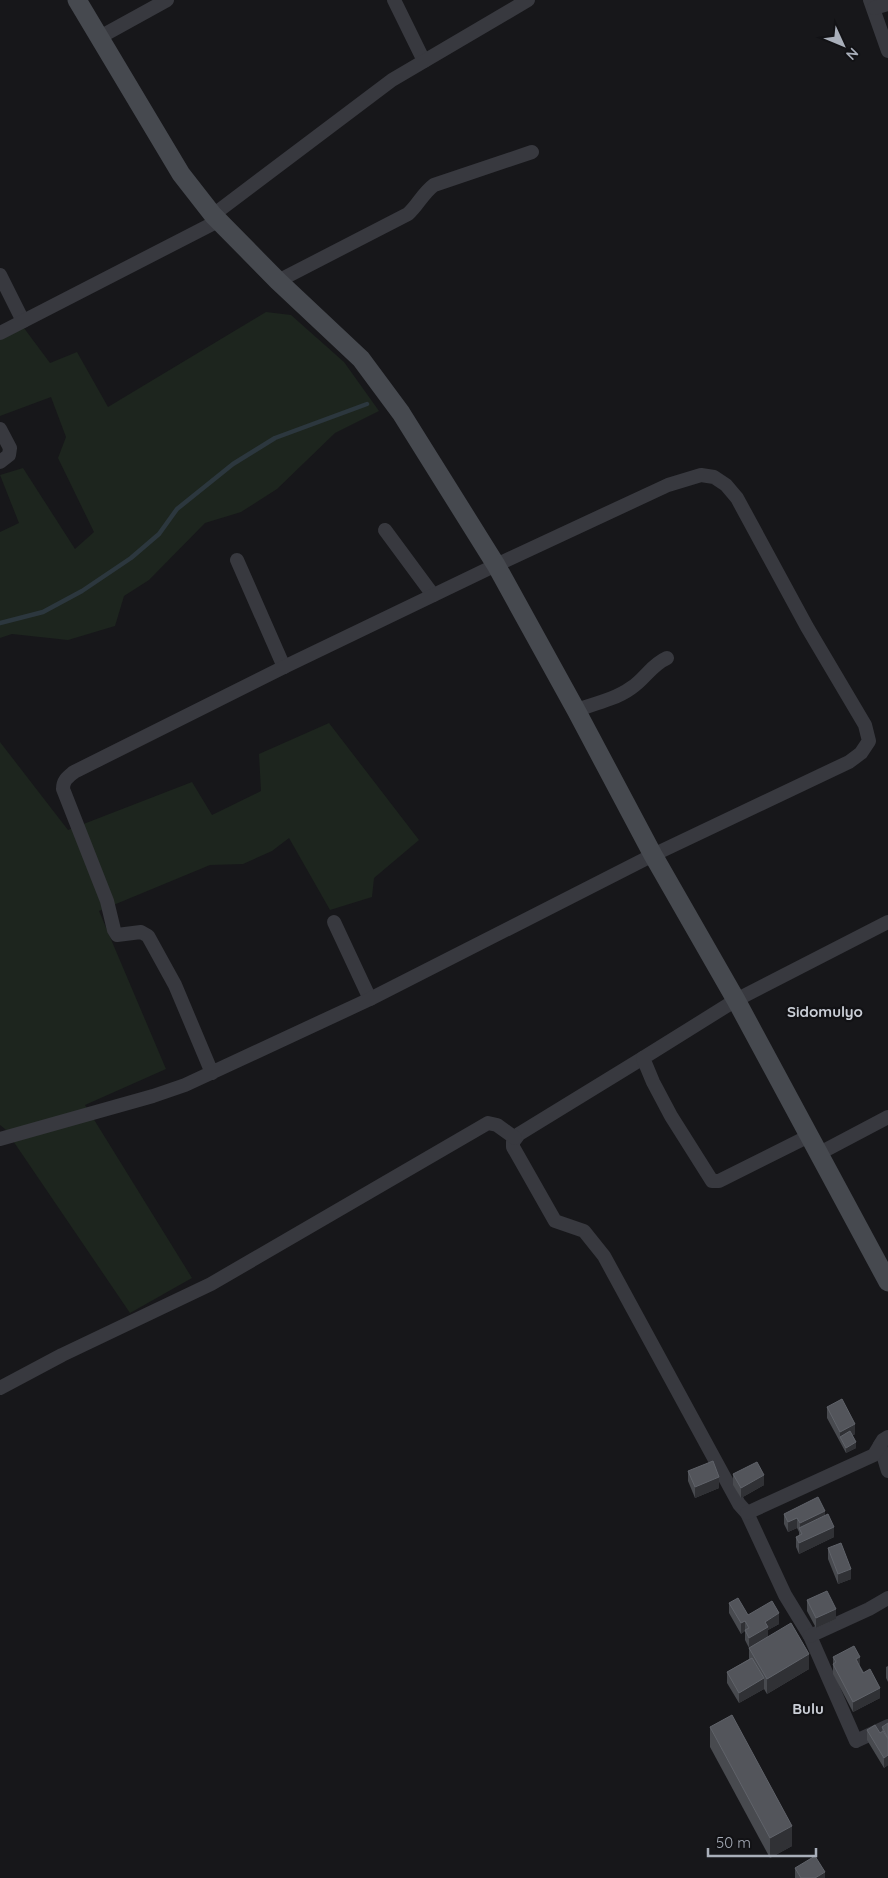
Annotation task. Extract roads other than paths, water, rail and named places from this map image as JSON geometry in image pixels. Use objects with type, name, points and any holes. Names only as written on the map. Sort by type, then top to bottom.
[{"type":"main road","points":[[77,0],[181,174],[216,218],[278,281],[361,359],[401,413],[496,564],[653,855],[736,1000],[888,1282]]},
{"type":"street","points":[[100,37],[167,0]]},
{"type":"street","points":[[394,0],[424,61]]},
{"type":"street","points":[[0,333],[216,218],[392,80],[528,0]]},
{"type":"street","points":[[888,4],[872,4],[888,51]]},
{"type":"street","points":[[278,281],[408,214],[434,185],[532,152]]},
{"type":"street","points":[[0,275],[23,321]]},
{"type":"street","points":[[0,429],[10,448],[9,455],[0,462]]},
{"type":"street","points":[[0,1139],[153,1096],[212,1073],[370,999],[653,855],[849,762],[866,748],[869,741],[865,725],[807,627],[738,498],[726,485],[714,477],[701,475],[668,485],[496,564],[284,667],[74,772],[63,782],[63,788],[107,901],[114,930],[117,935],[141,932],[148,936],[176,985],[212,1073]]},
{"type":"street","points":[[385,530],[433,595]]},
{"type":"street","points":[[236,560],[284,667]]},
{"type":"street","points":[[576,710],[626,692],[635,686],[656,664],[667,658]]},
{"type":"street","points":[[334,922],[370,999]]},
{"type":"street","points":[[888,922],[736,1000],[519,1134],[513,1142],[515,1152],[551,1217],[560,1223],[584,1231],[604,1256],[739,1504],[747,1512],[785,1595],[810,1636],[856,1741],[888,1726]]},
{"type":"street","points":[[643,1058],[671,1116],[712,1181],[719,1182],[809,1136]]},
{"type":"street","points":[[818,1154],[888,1117]]},
{"type":"street","points":[[0,1388],[62,1355],[211,1284],[488,1123],[498,1125],[515,1138]]},
{"type":"street","points":[[747,1512],[869,1458],[874,1455],[884,1441]]},
{"type":"street","points":[[884,1441],[888,1471]]},
{"type":"street","points":[[810,1636],[869,1609],[888,1598]]},
{"type":"waterway","points":[[0,623],[43,612],[82,591],[131,558],[159,534],[177,509],[233,464],[275,438],[367,404]]},
{"type":"district","name":"Sidomulyo","points":[[825,1011]]},
{"type":"district","name":"Bulu","points":[[808,1708]]}]
